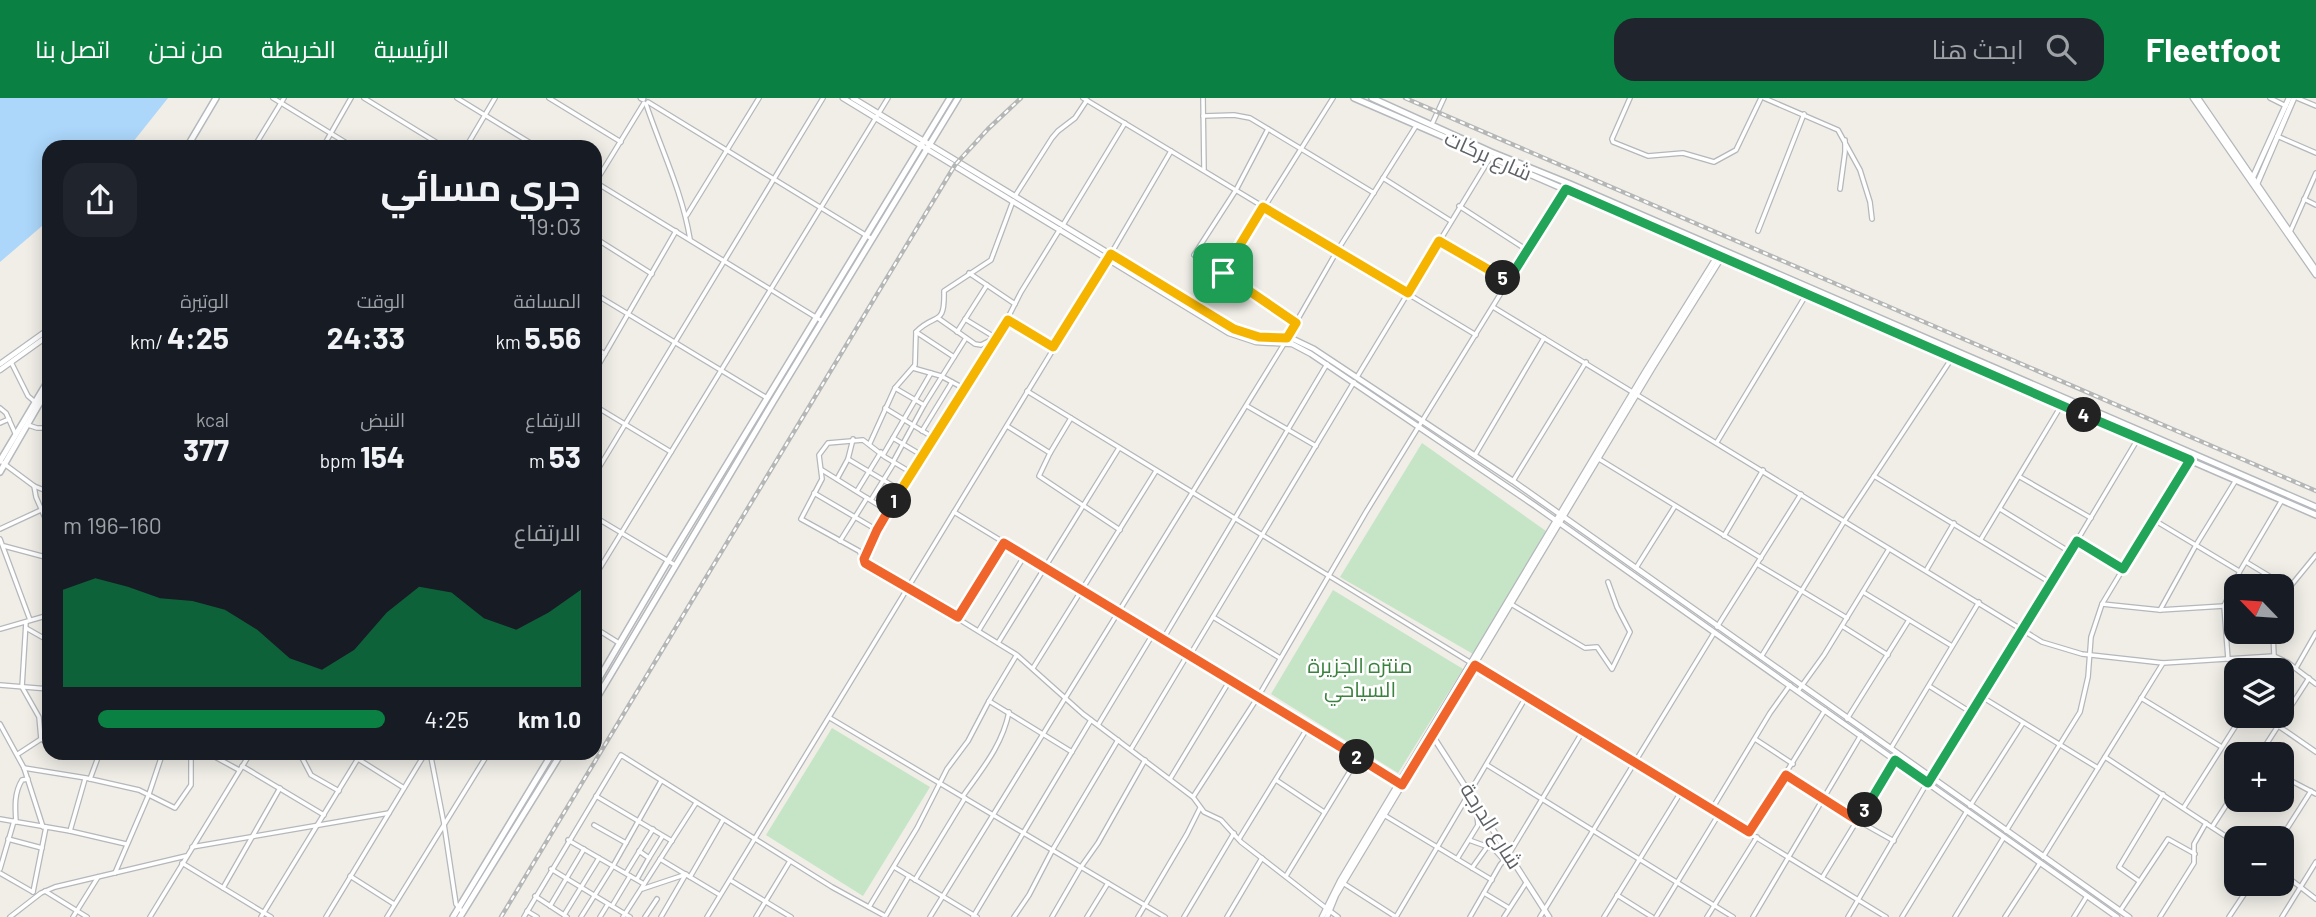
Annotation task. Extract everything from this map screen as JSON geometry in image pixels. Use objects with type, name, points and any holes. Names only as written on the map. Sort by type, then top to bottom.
[{"type":"main road","points":[[191,140],[216,98]]},
{"type":"main road","points":[[926,145],[950,98]]},
{"type":"main road","points":[[602,673],[668,561],[926,145],[958,98]]},
{"type":"main road","name":"شارع بركات","points":[[1354,98],[2316,507]]},
{"type":"main road","name":"شارع بركات","points":[[1372,98],[1491,152],[1570,184],[1806,295],[2316,515]]},
{"type":"main road","points":[[0,472],[1,462],[42,390]]},
{"type":"main road","points":[[1,462],[28,425],[42,400]]},
{"type":"main road","points":[[602,689],[770,400]]},
{"type":"main road","points":[[460,913],[548,760]]},
{"type":"main road","points":[[453,917],[460,913],[557,760]]},
{"type":"street","points":[[273,98],[282,100],[341,140]]},
{"type":"street","points":[[327,140],[351,98]]},
{"type":"street","points":[[364,98],[433,140]]},
{"type":"street","points":[[457,98],[526,140]]},
{"type":"street","points":[[470,140],[495,98]]},
{"type":"street","points":[[549,98],[621,142]]},
{"type":"street","points":[[687,215],[759,98]]},
{"type":"street","points":[[602,462],[823,98]]},
{"type":"street","points":[[843,98],[876,115],[1110,256],[1229,333],[1256,342],[1286,341],[1307,344],[1714,633],[1790,685],[1847,719],[2005,834],[2129,917]]},
{"type":"street","points":[[853,98],[876,115]]},
{"type":"street","points":[[602,565],[888,98]]},
{"type":"street","points":[[1203,98],[1204,170]]},
{"type":"street","points":[[1223,273],[1333,98]]},
{"type":"street","points":[[1432,124],[1444,98]]},
{"type":"street","points":[[1630,98],[1612,139],[1613,142],[1648,156],[1683,153],[1714,162],[1736,150],[1762,98],[1834,127],[1844,138],[1860,170],[1872,210],[1872,219]]},
{"type":"street","points":[[2196,98],[2316,275]]},
{"type":"street","points":[[2270,98],[2286,106]]},
{"type":"street","points":[[2252,179],[2286,106],[2293,98]]},
{"type":"street","points":[[2256,186],[2293,98]]},
{"type":"street","points":[[2293,98],[2316,106]]},
{"type":"street","points":[[870,443],[895,388],[913,368],[916,332],[939,318],[945,308],[944,291],[993,257],[1014,198],[1052,138],[1075,118],[1085,99],[1476,335]]},
{"type":"street","points":[[258,140],[282,100]]},
{"type":"street","points":[[602,172],[645,100]]},
{"type":"street","points":[[645,100],[869,237]]},
{"type":"street","points":[[645,100],[687,215],[690,239]]},
{"type":"street","points":[[1758,231],[1804,114]]},
{"type":"street","points":[[1203,116],[1242,116],[1374,193]]},
{"type":"street","points":[[864,559],[888,511],[1008,320],[1015,304],[1125,123]]},
{"type":"street","points":[[930,917],[1247,405],[1337,251],[1417,124]]},
{"type":"street","points":[[1268,129],[1236,190],[1194,255],[1296,323]]},
{"type":"street","points":[[2277,136],[2316,153]]},
{"type":"street","points":[[1840,189],[1844,138]]},
{"type":"street","points":[[707,917],[1110,256],[1171,151]]},
{"type":"street","points":[[1130,749],[1264,535],[1355,379],[1490,158]]},
{"type":"street","points":[[2290,232],[2316,173]]},
{"type":"street","points":[[1383,178],[1451,221]]},
{"type":"street","points":[[2256,186],[2316,270]]},
{"type":"street","points":[[602,187],[820,319]]},
{"type":"street","points":[[1193,797],[1258,697],[1419,426],[1566,189]]},
{"type":"street","points":[[2304,200],[2316,205]]},
{"type":"street","points":[[1459,206],[1527,250]]},
{"type":"street","points":[[602,359],[676,231]]},
{"type":"street","points":[[1439,241],[1508,281]]},
{"type":"street","points":[[602,242],[652,274]]},
{"type":"street","points":[[1562,516],[1721,254]]},
{"type":"street","points":[[969,273],[1015,304]]},
{"type":"street","points":[[957,332],[987,285]]},
{"type":"street","points":[[1717,442],[1806,295]]},
{"type":"street","points":[[602,298],[770,400]]},
{"type":"street","points":[[1493,307],[2051,645],[2090,656],[2163,663],[2224,659]]},
{"type":"street","points":[[939,318],[977,345],[996,338]]},
{"type":"street","points":[[965,319],[996,338]]},
{"type":"street","points":[[1008,320],[1053,347]]},
{"type":"street","points":[[916,332],[954,357]]},
{"type":"street","points":[[0,364],[42,334]]},
{"type":"street","points":[[840,541],[855,516],[884,480],[924,405],[966,338]]},
{"type":"street","points":[[1475,455],[1544,338]]},
{"type":"street","points":[[0,370],[42,340]]},
{"type":"street","points":[[1286,341],[1423,420],[1475,455],[1761,657],[1825,710],[1895,760],[1929,780]]},
{"type":"street","points":[[1761,657],[1845,520],[1952,358]]},
{"type":"street","points":[[11,362],[35,402]]},
{"type":"street","points":[[1513,481],[1586,362]]},
{"type":"street","points":[[1163,639],[1327,364]]},
{"type":"street","points":[[913,368],[941,376],[965,389]]},
{"type":"street","points":[[857,491],[932,373]]},
{"type":"street","points":[[922,431],[952,382]]},
{"type":"street","points":[[895,388],[924,405]]},
{"type":"street","points":[[1027,391],[1886,917]]},
{"type":"street","points":[[1324,917],[1340,881],[1599,459],[1636,392]]},
{"type":"street","points":[[1247,405],[1316,446]]},
{"type":"street","points":[[1981,539],[2061,406]]},
{"type":"street","points":[[0,408],[9,419],[16,435]]},
{"type":"street","points":[[885,408],[935,438]]},
{"type":"street","points":[[602,409],[671,452]]},
{"type":"street","points":[[1071,418],[1038,476],[1120,530]]},
{"type":"street","points":[[0,423],[9,419]]},
{"type":"street","points":[[28,425],[42,428]]},
{"type":"street","points":[[1006,426],[1050,453]]},
{"type":"street","points":[[893,438],[923,456]]},
{"type":"street","points":[[1849,917],[1929,780],[2139,438]]},
{"type":"street","points":[[837,479],[848,459],[853,439]]},
{"type":"street","points":[[912,473],[863,440],[832,442],[824,447],[819,456],[822,479],[801,519],[859,551],[868,566],[958,617],[1017,655],[1091,720],[1193,797],[1208,814],[1221,820],[1239,839],[1338,917]]},
{"type":"street","points":[[998,643],[1119,448]]},
{"type":"street","points":[[1955,917],[2082,704],[2088,677],[2091,637],[2102,604],[2193,453]]},
{"type":"street","points":[[848,459],[901,491]]},
{"type":"street","points":[[1599,459],[1760,558]]},
{"type":"street","points":[[1,462],[42,489]]},
{"type":"street","points":[[822,470],[888,511]]},
{"type":"street","points":[[1033,668],[1157,470]]},
{"type":"street","points":[[1724,536],[1763,470]]},
{"type":"street","points":[[1874,476],[2051,583]]},
{"type":"street","points":[[2020,477],[2091,518]]},
{"type":"street","points":[[2160,610],[2236,480]]},
{"type":"street","points":[[0,529],[41,510],[34,486]]},
{"type":"street","points":[[814,493],[877,530]]},
{"type":"street","points":[[1717,627],[1801,494]]},
{"type":"street","points":[[2239,574],[2282,500]]},
{"type":"street","points":[[1636,568],[1675,506]]},
{"type":"street","points":[[2000,509],[2070,552]]},
{"type":"street","points":[[954,512],[1401,783]]},
{"type":"street","points":[[2154,520],[2240,571]]},
{"type":"street","points":[[602,521],[675,565]]},
{"type":"street","points":[[1473,664],[1558,522]]},
{"type":"street","points":[[1926,570],[1955,523]]},
{"type":"street","points":[[0,539],[28,621],[25,628],[22,687],[39,717],[41,739],[18,754]]},
{"type":"street","points":[[2077,541],[2123,569]]},
{"type":"street","points":[[958,617],[1004,543]]},
{"type":"street","points":[[2,546],[42,556]]},
{"type":"street","points":[[1800,689],[1890,548]]},
{"type":"street","points":[[979,630],[1025,555]]},
{"type":"street","points":[[2294,583],[2316,555]]},
{"type":"street","points":[[2246,561],[2267,574]]},
{"type":"street","points":[[1757,564],[1847,618]]},
{"type":"street","points":[[1511,604],[1585,648],[1597,647],[1612,669],[1630,632],[1608,582]]},
{"type":"street","points":[[1863,592],[1952,646]]},
{"type":"street","points":[[1890,750],[1979,602]]},
{"type":"street","points":[[2102,604],[2160,610],[2224,606]]},
{"type":"street","points":[[0,629],[42,617]]},
{"type":"street","points":[[1213,617],[1281,658]]},
{"type":"street","points":[[1847,719],[1909,620]]},
{"type":"street","points":[[1842,626],[1888,655]]},
{"type":"street","points":[[25,628],[42,637]]},
{"type":"street","points":[[602,632],[619,643]]},
{"type":"street","points":[[1098,725],[1153,633]]},
{"type":"street","points":[[1540,917],[1714,633]]},
{"type":"street","points":[[2296,668],[2316,633]]},
{"type":"street","points":[[2274,644],[2274,656]]},
{"type":"street","points":[[869,907],[947,769],[968,741],[1017,655]]},
{"type":"street","points":[[2243,658],[2274,656],[2296,668],[2316,684]]},
{"type":"street","points":[[2043,857],[2163,663]]},
{"type":"street","points":[[2294,701],[2309,678]]},
{"type":"street","points":[[1170,779],[1230,680]]},
{"type":"street","points":[[0,685],[42,689]]},
{"type":"street","points":[[1712,809],[1790,685]]},
{"type":"street","points":[[1928,686],[1972,713]]},
{"type":"street","points":[[1343,883],[1396,917],[1526,697]]},
{"type":"street","points":[[1982,697],[2098,768]]},
{"type":"street","points":[[2141,698],[2221,746]]},
{"type":"street","points":[[989,701],[1072,752]]},
{"type":"street","points":[[1749,832],[1825,710]]},
{"type":"street","points":[[915,880],[996,749],[1009,712]]},
{"type":"street","points":[[830,718],[1165,917]]},
{"type":"street","points":[[894,867],[975,916],[1091,720]]},
{"type":"street","points":[[1902,917],[2023,723]]},
{"type":"street","points":[[0,724],[24,768],[44,827],[33,892]]},
{"type":"street","points":[[1239,839],[1307,726]]},
{"type":"street","points":[[2183,807],[2234,728]]},
{"type":"street","points":[[2282,728],[2316,752]]},
{"type":"street","points":[[1470,917],[1583,731]]},
{"type":"street","name":"شارع الدرجة","points":[[1431,735],[1549,917]]},
{"type":"street","points":[[1753,917],[1861,735]]},
{"type":"street","points":[[1755,739],[1793,764]]},
{"type":"street","points":[[1014,917],[1118,740]]},
{"type":"street","points":[[524,917],[621,755],[754,840],[885,917],[909,876]]},
{"type":"street","points":[[1286,876],[1358,757]]},
{"type":"street","points":[[2105,757],[2224,834]]},
{"type":"street","points":[[71,831],[96,760]]},
{"type":"street","points":[[115,873],[149,794],[160,760]]},
{"type":"street","points":[[24,768],[139,790],[172,808],[177,807],[191,785],[191,760]]},
{"type":"street","points":[[224,760],[280,788],[324,815]]},
{"type":"street","points":[[150,917],[246,760]]},
{"type":"street","points":[[303,760],[311,775],[339,791]]},
{"type":"street","points":[[262,915],[356,760]]},
{"type":"street","points":[[366,760],[404,788]]},
{"type":"street","points":[[326,917],[422,760]]},
{"type":"street","points":[[428,760],[444,824],[460,913]]},
{"type":"street","points":[[387,917],[484,760]]},
{"type":"street","points":[[1052,917],[1104,834],[1145,760]]},
{"type":"street","points":[[1822,877],[1895,760]]},
{"type":"street","points":[[1487,765],[1733,917]]},
{"type":"street","points":[[1786,775],[1894,841]]},
{"type":"street","points":[[27,779],[22,780],[19,785],[15,821],[0,871],[38,895]]},
{"type":"street","points":[[1276,780],[1324,812]]},
{"type":"street","points":[[581,917],[661,781]]},
{"type":"street","points":[[2294,782],[2316,794]]},
{"type":"street","points":[[1328,909],[1401,783]]},
{"type":"street","points":[[223,888],[280,788]]},
{"type":"street","points":[[2289,826],[2311,791]]},
{"type":"street","points":[[1604,917],[1681,792]]},
{"type":"street","points":[[2139,881],[2119,867],[2163,794]]},
{"type":"street","points":[[596,796],[672,841]]},
{"type":"street","points":[[551,869],[626,916],[696,803]]},
{"type":"street","points":[[1138,917],[1200,807]]},
{"type":"street","points":[[2212,827],[2224,808]]},
{"type":"street","points":[[1457,859],[1478,825],[1477,816],[1481,811]]},
{"type":"street","points":[[192,847],[389,813]]},
{"type":"street","points":[[1617,895],[1654,917],[1719,814]]},
{"type":"street","points":[[1384,815],[1492,880]]},
{"type":"street","points":[[0,819],[126,844]]},
{"type":"street","points":[[661,917],[723,820]]},
{"type":"street","points":[[2160,917],[2194,863],[2194,844],[2206,823]]},
{"type":"street","points":[[594,825],[626,843]]},
{"type":"street","points":[[600,917],[610,905],[653,830]]},
{"type":"street","points":[[1184,917],[1234,833]]},
{"type":"street","points":[[2005,834],[2040,863],[2117,917]]},
{"type":"street","points":[[637,880],[662,837]]},
{"type":"street","points":[[1707,917],[1757,837]]},
{"type":"street","points":[[2120,911],[2169,838],[2195,854]]},
{"type":"street","points":[[8,839],[42,848]]},
{"type":"street","points":[[568,840],[644,884]]},
{"type":"street","points":[[1469,840],[1496,851],[1504,860]]},
{"type":"street","points":[[1472,868],[1487,847]]},
{"type":"street","points":[[550,906],[568,880],[584,849]]},
{"type":"street","points":[[639,852],[649,858]]},
{"type":"street","points":[[10,917],[45,891],[186,856]]},
{"type":"street","points":[[535,896],[566,916],[599,858]]},
{"type":"street","points":[[1227,917],[1262,858]]},
{"type":"street","points":[[660,859],[720,895]]},
{"type":"street","points":[[756,917],[790,861]]},
{"type":"street","points":[[2282,917],[2316,862]]},
{"type":"street","points":[[182,863],[262,915],[271,917]]},
{"type":"street","points":[[2005,917],[2040,863]]},
{"type":"street","points":[[640,890],[688,875]]},
{"type":"street","points":[[350,876],[394,904]]},
{"type":"street","points":[[73,917],[98,877]]},
{"type":"street","points":[[730,880],[791,917]]},
{"type":"street","points":[[1087,917],[1108,883]]},
{"type":"street","points":[[1504,917],[1526,883]]},
{"type":"street","points":[[2294,883],[2316,899]]},
{"type":"street","points":[[45,891],[87,917]]},
{"type":"street","points":[[1484,893],[1509,908]]},
{"type":"street","points":[[2074,917],[2087,896]]},
{"type":"street","points":[[2229,917],[2244,896]]},
{"type":"street","points":[[645,917],[657,899]]},
{"type":"street","points":[[527,911],[537,917]]},
{"type":"green space","points":[[1422,443],[1546,531],[1473,654],[1340,577]]},
{"type":"green space","name":"منتزه الجزيرة السياحي","points":[[1333,590],[1463,669],[1398,773],[1271,694]]},
{"type":"green space","points":[[832,728],[930,787],[863,896],[766,835]]},
{"type":"water","points":[[0,98],[168,98],[135,140],[42,140],[42,226],[0,262]]},
{"type":"railway","points":[[602,750],[955,165],[1021,98]]},
{"type":"railway","points":[[1405,98],[2316,491]]},
{"type":"railway","points":[[501,917],[596,760]]},
{"type":"route","points":[[1566,189],[2190,460],[2123,569],[2077,541],[1928,783],[1895,760],[1858,821],[1786,775],[1749,832],[1475,665],[1402,785],[1004,543],[958,617],[865,563],[864,559],[888,511],[1008,320],[1053,347],[1111,254],[1234,329],[1259,337],[1287,338],[1296,323],[1223,273],[1263,207],[1408,293],[1439,241],[1508,281],[1566,189]]}]
